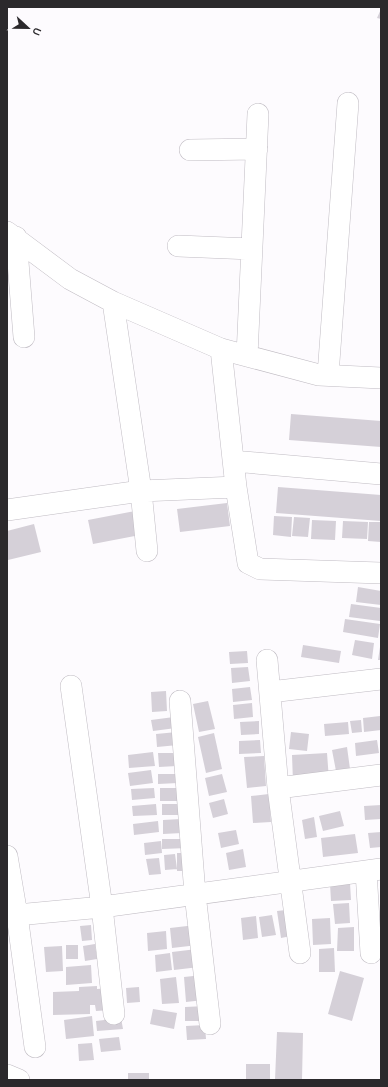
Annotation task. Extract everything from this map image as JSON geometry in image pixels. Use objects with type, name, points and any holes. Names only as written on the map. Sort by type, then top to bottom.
[{"type":"street","points":[[328,375],[348,103]]},
{"type":"street","points":[[247,356],[258,114]]},
{"type":"street","points":[[190,150],[257,149]]},
{"type":"street","points":[[11,234],[70,279],[113,302],[221,349],[309,374],[381,378]]},
{"type":"street","points":[[11,234],[24,337]]},
{"type":"street","points":[[178,246],[252,249]]},
{"type":"street","points":[[113,302],[141,491],[147,551]]},
{"type":"street","points":[[221,349],[236,487],[248,563],[260,569],[381,573]]},
{"type":"street","points":[[233,461],[381,474]]},
{"type":"street","points":[[7,510],[141,491],[236,487]]},
{"type":"street","points":[[267,660],[278,788],[300,953]]},
{"type":"street","points":[[270,692],[381,679]]},
{"type":"street","points":[[71,686],[102,907],[114,1014]]},
{"type":"street","points":[[180,701],[195,894],[210,1024]]},
{"type":"street","points":[[278,788],[328,783],[381,775]]},
{"type":"street","points":[[7,856],[12,916],[35,1047]]},
{"type":"street","points":[[12,916],[102,907],[373,870],[372,953]]},
{"type":"street","points":[[7,1075],[19,1080]]},
{"type":"building","points":[[381,9],[381,19],[377,18]]},
{"type":"building","points":[[291,414],[381,421],[381,447],[289,440]]},
{"type":"building","points":[[278,487],[381,495],[381,521],[276,513]]},
{"type":"building","points":[[227,503],[230,526],[180,532],[177,509]]},
{"type":"building","points":[[135,511],[140,535],[93,544],[88,520]]},
{"type":"building","points":[[274,516],[292,517],[291,537],[273,535]]},
{"type":"building","points":[[294,517],[310,518],[308,537],[292,536]]},
{"type":"building","points":[[312,520],[336,521],[335,540],[311,539]]},
{"type":"building","points":[[343,521],[368,522],[367,539],[342,538]]},
{"type":"building","points":[[369,522],[381,522],[381,542],[368,541]]},
{"type":"building","points":[[34,524],[41,552],[8,560],[7,531]]},
{"type":"building","points":[[358,587],[381,591],[381,605],[356,602]]},
{"type":"building","points":[[351,604],[381,608],[380,621],[349,617]]},
{"type":"building","points":[[345,619],[380,624],[378,638],[343,632]]},
{"type":"building","points":[[355,640],[374,643],[372,659],[352,655]]},
{"type":"building","points":[[303,645],[341,651],[339,663],[301,657]]},
{"type":"building","points":[[380,647],[381,660],[378,660]]},
{"type":"building","points":[[247,651],[248,663],[230,664],[229,652]]},
{"type":"building","points":[[248,667],[250,681],[232,683],[231,668]]},
{"type":"building","points":[[250,687],[252,700],[233,702],[232,689]]},
{"type":"building","points":[[166,691],[167,711],[152,712],[151,692]]},
{"type":"building","points":[[208,701],[215,729],[199,732],[193,704]]},
{"type":"building","points":[[252,703],[253,717],[234,719],[233,705]]},
{"type":"building","points":[[380,716],[381,730],[364,732],[363,718]]},
{"type":"building","points":[[174,717],[176,728],[153,731],[151,720]]},
{"type":"building","points":[[361,720],[362,732],[352,733],[350,721]]},
{"type":"building","points":[[259,721],[259,734],[241,735],[240,722]]},
{"type":"building","points":[[348,722],[349,734],[325,736],[324,724]]},
{"type":"building","points":[[177,732],[178,745],[157,747],[156,734]]},
{"type":"building","points":[[291,732],[309,734],[307,751],[289,749]]},
{"type":"building","points":[[214,733],[222,769],[206,773],[198,737]]},
{"type":"building","points":[[260,740],[261,753],[239,754],[239,741]]},
{"type":"building","points":[[377,740],[379,753],[356,756],[355,743]]},
{"type":"building","points":[[347,747],[350,769],[336,771],[332,750]]},
{"type":"building","points":[[153,752],[155,766],[129,768],[128,755]]},
{"type":"building","points":[[158,753],[176,753],[177,766],[159,767]]},
{"type":"building","points":[[327,753],[329,780],[293,782],[292,755]]},
{"type":"building","points":[[264,756],[266,786],[247,788],[244,757]]},
{"type":"building","points":[[151,770],[153,783],[130,786],[128,773]]},
{"type":"building","points":[[158,774],[178,774],[178,783],[158,784]]},
{"type":"building","points":[[222,774],[227,792],[209,796],[205,778]]},
{"type":"building","points":[[154,788],[155,798],[132,800],[131,789]]},
{"type":"building","points":[[160,788],[180,788],[180,801],[160,801]]},
{"type":"building","points":[[269,794],[271,822],[253,823],[251,796]]},
{"type":"building","points":[[224,799],[228,814],[213,818],[209,803]]},
{"type":"building","points":[[156,804],[157,815],[133,816],[132,806]]},
{"type":"building","points":[[162,804],[181,804],[181,815],[162,815]]},
{"type":"building","points":[[381,805],[381,819],[365,820],[364,806]]},
{"type":"building","points":[[340,811],[344,826],[323,831],[319,816]]},
{"type":"building","points":[[314,817],[317,837],[305,839],[302,820]]},
{"type":"building","points":[[181,819],[182,833],[163,834],[163,820]]},
{"type":"building","points":[[158,821],[159,832],[134,835],[133,824]]},
{"type":"building","points":[[236,830],[239,844],[221,848],[218,833]]},
{"type":"building","points":[[381,832],[381,847],[370,848],[368,833]]},
{"type":"building","points":[[355,834],[358,853],[323,857],[321,838]]},
{"type":"building","points":[[162,839],[188,839],[188,848],[162,849]]},
{"type":"building","points":[[161,841],[162,853],[145,855],[144,843]]},
{"type":"building","points":[[243,849],[246,867],[229,870],[226,853]]},
{"type":"building","points":[[177,853],[192,853],[191,871],[177,871]]},
{"type":"building","points":[[175,854],[177,869],[165,870],[164,855]]},
{"type":"building","points":[[159,858],[161,874],[149,875],[146,859]]},
{"type":"building","points":[[350,883],[351,900],[331,901],[330,884]]},
{"type":"building","points":[[349,903],[350,923],[335,924],[333,904]]},
{"type":"building","points":[[286,910],[291,936],[281,938],[277,911]]},
{"type":"building","points":[[272,915],[276,935],[262,937],[259,917]]},
{"type":"building","points":[[256,916],[258,938],[243,940],[241,918]]},
{"type":"building","points":[[330,918],[331,944],[313,945],[312,919]]},
{"type":"building","points":[[91,925],[92,940],[82,941],[80,926]]},
{"type":"building","points":[[196,925],[198,945],[172,948],[170,928]]},
{"type":"building","points":[[354,927],[354,951],[337,951],[338,928]]},
{"type":"building","points":[[166,931],[167,949],[148,951],[147,933]]},
{"type":"building","points":[[95,944],[97,959],[85,961],[83,946]]},
{"type":"building","points":[[66,945],[78,945],[78,959],[66,959]]},
{"type":"building","points":[[62,946],[63,971],[46,972],[44,947]]},
{"type":"building","points":[[334,948],[335,972],[319,972],[319,949]]},
{"type":"building","points":[[197,949],[199,967],[174,970],[172,952]]},
{"type":"building","points":[[170,953],[172,970],[156,972],[155,955]]},
{"type":"building","points":[[91,965],[92,983],[66,985],[66,967]]},
{"type":"building","points":[[340,971],[364,978],[352,1021],[328,1014]]},
{"type":"building","points":[[203,975],[204,1000],[186,1002],[184,977]]},
{"type":"building","points":[[176,977],[179,1003],[162,1004],[160,979]]},
{"type":"building","points":[[97,986],[97,989],[110,988],[111,1010],[96,1011],[95,1005],[90,1005],[90,1014],[53,1015],[53,992],[79,991],[79,987]]},
{"type":"building","points":[[139,987],[140,1002],[127,1003],[126,988]]},
{"type":"building","points":[[206,1006],[207,1021],[185,1021],[185,1007]]},
{"type":"building","points":[[153,1009],[177,1013],[174,1029],[150,1024]]},
{"type":"building","points":[[92,1016],[94,1036],[66,1039],[64,1020]]},
{"type":"building","points":[[121,1018],[123,1029],[97,1031],[96,1021]]},
{"type":"building","points":[[205,1025],[206,1039],[187,1040],[186,1026]]},
{"type":"building","points":[[277,1032],[303,1033],[302,1080],[275,1080]]},
{"type":"building","points":[[119,1037],[121,1050],[101,1052],[99,1039]]},
{"type":"building","points":[[92,1043],[94,1060],[79,1061],[78,1044]]},
{"type":"building","points":[[246,1064],[270,1064],[270,1080],[246,1080]]},
{"type":"building","points":[[128,1073],[149,1073],[149,1080],[128,1080]]}]
